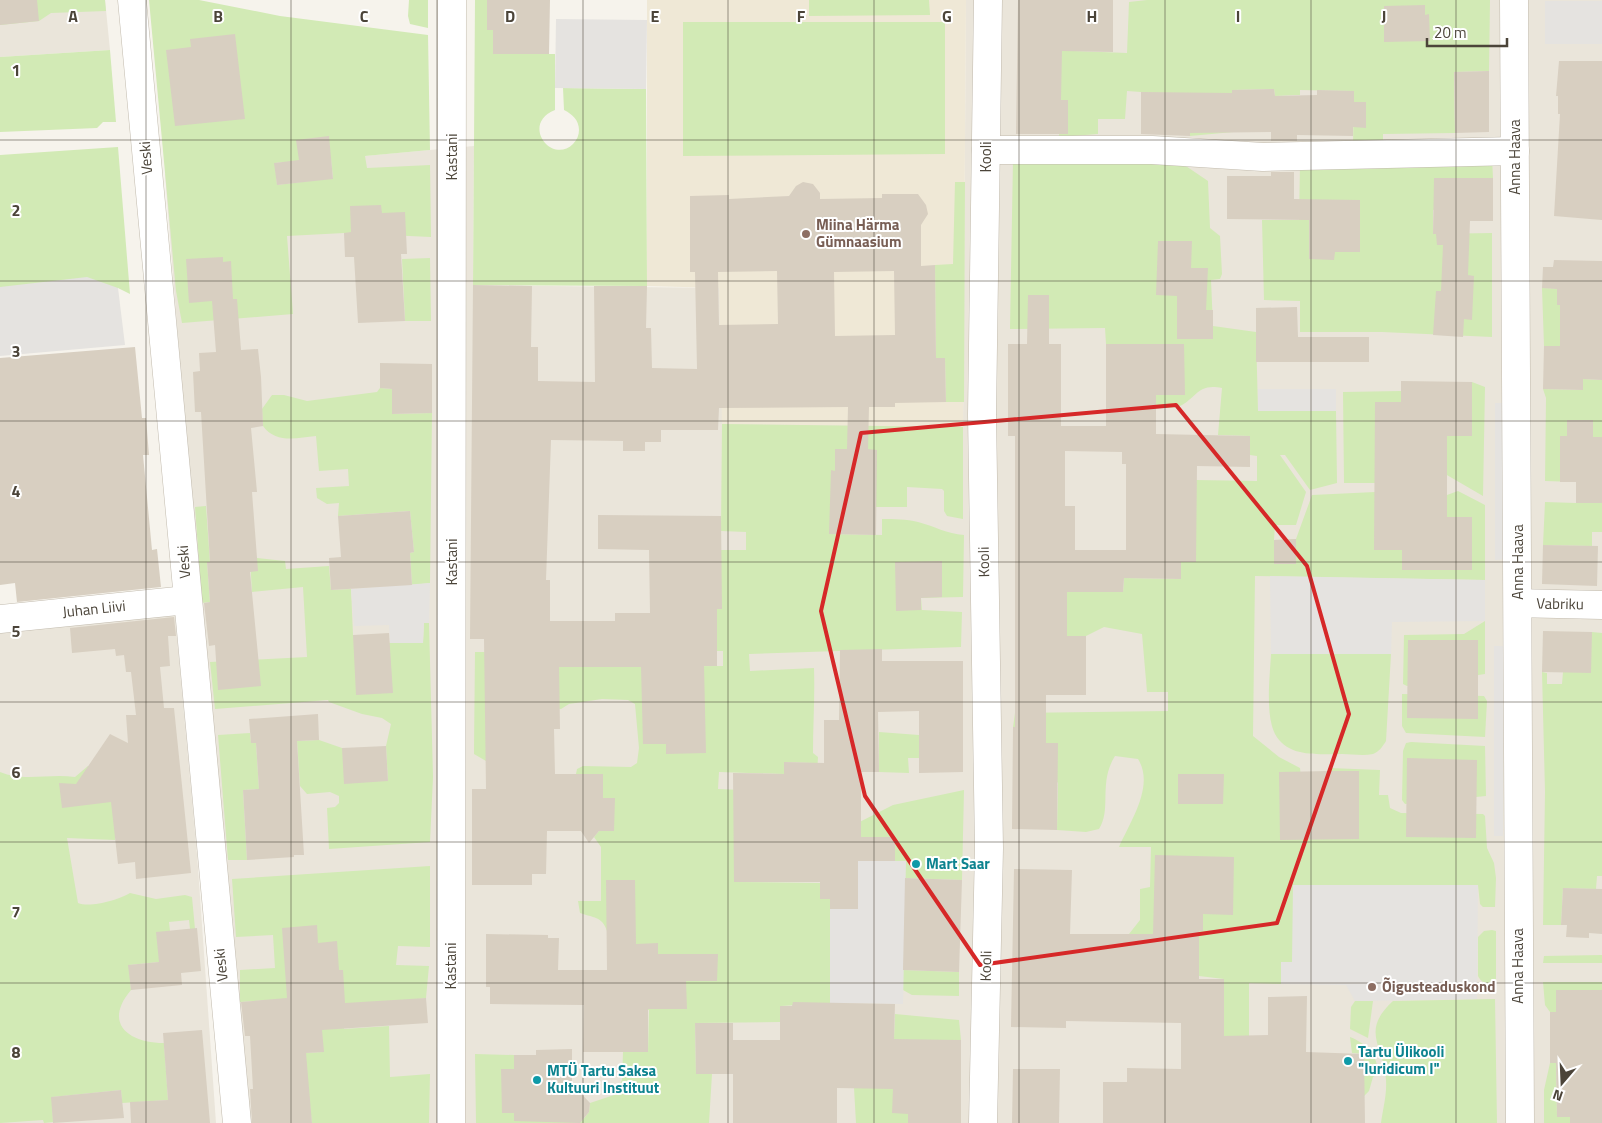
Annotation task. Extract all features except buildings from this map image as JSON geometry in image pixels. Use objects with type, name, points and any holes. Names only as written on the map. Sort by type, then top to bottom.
[{"type":"street","name":"Veski","points":[[132,0],[236,1123]]},
{"type":"street","name":"Kastani","points":[[451,1123],[452,0]]},
{"type":"street","name":"Kooli","points":[[983,1123],[989,848],[982,416],[988,0]]},
{"type":"street","name":"Anna Haava","points":[[1514,0],[1520,1123]]},
{"type":"street","points":[[986,150],[1152,150],[1263,157],[1515,151]]},
{"type":"street","name":"Juhan Liivi","points":[[0,619],[187,600]]},
{"type":"street","name":"Vabriku","points":[[1518,603],[1602,605]]},
{"type":"highlighted area","points":[[1176,405],[1307,566],[1349,714],[1277,923],[980,965],[865,796],[821,611],[861,433]]},
{"type":"shaded area","points":[[0,0],[105,0],[110,50],[0,57]]},
{"type":"shaded area","name":"Miina Härma Gümnaasium","points":[[647,0],[966,0],[963,427],[722,424],[719,288],[647,286]]},
{"type":"shaded area","points":[[966,0],[1602,0],[1602,1123],[240,1123],[165,174],[474,146],[473,285],[719,288],[963,427]]},
{"type":"shaded area","points":[[1545,1],[1602,1],[1602,44],[1545,44]]},
{"type":"shaded area","points":[[556,19],[647,20],[646,89],[555,88]]},
{"type":"shaded area","points":[[87,277],[118,288],[125,345],[0,356],[0,287]]},
{"type":"shaded area","points":[[1258,389],[1336,389],[1336,411],[1258,411]]},
{"type":"shaded area","points":[[1495,403],[1506,403],[1506,559],[1495,560]]},
{"type":"shaded area","points":[[1270,576],[1485,580],[1485,621],[1392,622],[1391,654],[1271,654]]},
{"type":"shaded area","points":[[430,583],[429,623],[424,623],[423,643],[390,643],[389,625],[354,626],[351,589]]},
{"type":"shaded area","points":[[174,606],[197,854],[216,1123],[0,1123],[0,625]]},
{"type":"shaded area","points":[[1494,646],[1504,646],[1503,836],[1494,836]]},
{"type":"shaded area","points":[[858,861],[906,861],[903,1004],[830,1003],[830,909],[858,909]]},
{"type":"shaded area","points":[[1293,885],[1478,885],[1477,999],[1355,1001],[1346,985],[1281,984],[1281,962],[1292,962]]},
{"type":"green space","points":[[0,0],[105,0],[106,11],[51,13],[39,21],[0,25]]},
{"type":"green space","points":[[149,0],[199,0],[280,16],[428,35],[430,150],[365,156],[367,168],[430,165],[431,237],[344,233],[287,236],[293,314],[182,323],[176,291]],"holes":[[[331,159],[333,178],[277,185],[275,163]]]},
{"type":"green space","points":[[409,0],[428,0],[428,28],[410,24],[408,16]]},
{"type":"green space","points":[[475,0],[487,0],[487,29],[493,30],[493,54],[555,54],[555,110],[545,116],[540,124],[540,132],[543,140],[556,150],[565,149],[573,144],[579,134],[579,126],[576,120],[564,110],[563,88],[646,89],[647,286],[473,285]]},
{"type":"green space","points":[[809,0],[929,0],[930,15],[809,16]]},
{"type":"green space","points":[[1147,0],[1490,0],[1489,71],[1454,72],[1455,133],[1383,134],[1383,145],[1353,145],[1354,91],[1300,90],[1300,95],[1275,96],[1274,89],[1232,90],[1233,132],[1190,136],[1141,92],[1127,91],[1125,119],[1098,119],[1098,134],[1059,137],[1061,80],[1049,50],[1127,53],[1129,2]]},
{"type":"green space","points":[[683,22],[945,22],[945,154],[683,156]]},
{"type":"green space","points":[[110,50],[116,122],[103,122],[97,128],[0,132],[0,57]]},
{"type":"green space","points":[[118,147],[130,294],[118,288],[0,287],[0,155]]},
{"type":"green space","points":[[1492,158],[1493,178],[1434,178],[1448,209],[1433,210],[1433,234],[1492,233],[1492,337],[1382,332],[1300,332],[1300,301],[1264,300],[1262,220],[1299,220],[1300,166]]},
{"type":"green space","points":[[1013,159],[1177,160],[1208,181],[1210,228],[1220,236],[1222,274],[1220,279],[1211,280],[1213,326],[1256,332],[1258,411],[1336,411],[1337,483],[1310,490],[1285,455],[1280,455],[1306,492],[1296,525],[1275,525],[1274,540],[1296,539],[1312,495],[1375,492],[1375,550],[1402,550],[1402,570],[1472,570],[1472,517],[1447,517],[1447,495],[1458,491],[1485,505],[1485,580],[1255,576],[1253,736],[1279,757],[1300,768],[1301,779],[1329,771],[1330,768],[1380,770],[1379,795],[1388,795],[1390,808],[1401,813],[1483,814],[1485,816],[1487,848],[1494,863],[1496,878],[1495,907],[1483,907],[1480,904],[1478,885],[1292,962],[1281,962],[1281,984],[1249,983],[1249,1055],[1224,1038],[1224,979],[1199,976],[1128,976],[1129,934],[1140,920],[1140,889],[1150,887],[1151,847],[1119,847],[1139,804],[1142,792],[1143,770],[1138,759],[1115,756],[1107,776],[1105,813],[1099,829],[1086,832],[1057,830],[1058,783],[1013,727],[1015,713],[1168,711],[1168,692],[1147,692],[1142,634],[1104,627],[1086,636],[1067,636],[1067,592],[1123,592],[1124,578],[1181,579],[1181,562],[1196,562],[1196,480],[1257,481],[1257,456],[1250,455],[1250,436],[1218,435],[1222,388],[1202,389],[1180,406],[1164,408],[1136,407],[1106,344],[1105,328],[1010,329]],"holes":[[[1213,326],[1213,339],[1177,339]]]},
{"type":"green space","points":[[955,182],[965,182],[964,402],[946,402],[945,358],[936,358],[935,265],[953,264]]},
{"type":"green space","points":[[430,258],[431,321],[405,321],[402,259]]},
{"type":"green space","points":[[1542,288],[1602,290],[1560,329],[1560,346],[1544,346]]},
{"type":"green space","points":[[1583,379],[1602,380],[1602,532],[1592,532],[1592,546],[1543,545],[1545,502],[1576,503],[1576,482],[1545,481],[1546,398],[1543,389],[1582,390]]},
{"type":"green space","points":[[1472,382],[1485,387],[1483,496],[1440,471],[1447,436],[1472,436]]},
{"type":"green space","points":[[380,388],[392,389],[392,414],[432,413],[430,583],[412,585],[410,553],[414,552],[410,511],[338,516],[339,503],[327,504],[317,498],[316,488],[349,486],[348,469],[319,471],[316,436],[280,438],[268,432],[263,426],[262,409],[272,395],[284,395],[307,401],[377,392]]},
{"type":"green space","points":[[1401,391],[1401,402],[1375,402],[1376,483],[1344,483],[1343,392]]},
{"type":"green space","points":[[722,424],[963,427],[963,519],[947,516],[944,511],[944,491],[942,489],[907,487],[907,507],[836,507],[830,534],[882,535],[882,519],[900,519],[964,535],[963,597],[921,598],[922,610],[962,612],[961,647],[749,654],[750,671],[814,668],[813,753],[818,757],[817,773],[813,763],[785,762],[784,774],[719,772],[718,789],[783,792],[734,882],[820,883],[820,899],[830,899],[830,1003],[781,1006],[780,1022],[695,1023],[696,1074],[712,1074],[709,1123],[476,1123],[475,1054],[514,1055],[581,1122],[589,1112],[590,1103],[614,1095],[622,1080],[623,1052],[648,1052],[649,1010],[610,1010],[607,931],[600,920],[580,913],[578,901],[601,901],[601,847],[594,837],[599,831],[603,774],[576,774],[577,769],[583,766],[631,767],[637,763],[639,748],[635,704],[628,700],[602,699],[569,704],[561,709],[547,710],[486,761],[474,754],[475,652],[571,652],[571,667],[723,666],[723,651],[655,651],[657,550],[746,550],[746,532],[721,531]]},
{"type":"green space","points":[[206,506],[210,562],[207,562],[210,602],[202,603],[195,507]]},
{"type":"green space","points":[[250,559],[285,561],[286,569],[329,566],[331,590],[351,589],[353,635],[390,643],[423,643],[424,622],[429,623],[433,777],[430,842],[329,849],[327,808],[335,807],[339,803],[339,796],[330,792],[307,794],[300,786],[297,741],[319,740],[342,748],[388,781],[386,746],[391,724],[382,718],[362,714],[328,700],[215,709],[210,662],[307,657],[303,587],[252,592]]},
{"type":"green space","points":[[1485,621],[1485,674],[1407,686],[1403,684],[1404,635],[1464,634]]},
{"type":"green space","points":[[1592,632],[1602,633],[1602,876],[1597,876],[1596,889],[1563,888],[1561,925],[1543,925],[1545,792],[1542,672],[1547,673],[1547,684],[1562,684],[1563,672]]},
{"type":"green space","points":[[1271,654],[1391,654],[1386,741],[1381,749],[1369,755],[1314,754],[1296,751],[1281,742],[1275,734],[1270,716]]},
{"type":"green space","points":[[1402,694],[1484,696],[1487,701],[1485,737],[1406,733],[1402,726]]},
{"type":"green space","points":[[879,732],[919,735],[919,758],[908,758],[909,773],[879,772]]},
{"type":"green space","points":[[250,733],[251,743],[256,743],[259,789],[243,790],[247,860],[228,860],[218,735]]},
{"type":"green space","points":[[1406,743],[1485,746],[1486,796],[1405,804],[1402,800],[1403,751]]},
{"type":"green space","points":[[88,766],[116,784],[115,840],[67,838],[78,903],[90,905],[119,898],[130,893],[156,899],[185,895],[192,897],[195,929],[190,929],[189,920],[169,922],[170,931],[159,962],[129,965],[131,990],[119,1012],[120,1021],[130,1035],[151,1042],[164,1043],[168,1100],[122,1103],[121,1090],[52,1097],[53,1122],[44,1123],[43,1120],[0,1123],[0,772],[28,777],[75,777]]},
{"type":"green space","points":[[964,790],[962,880],[905,878],[895,861],[895,837],[830,837],[893,805]]},
{"type":"green space","points":[[430,866],[430,947],[398,946],[396,965],[429,966],[426,998],[342,1008],[344,1029],[389,1026],[390,1077],[430,1074],[429,1123],[312,1123],[304,1053],[323,1052],[269,1000],[240,1002],[240,970],[275,968],[273,935],[236,937],[232,879]]},
{"type":"green space","points":[[1484,931],[1496,931],[1496,983],[1488,983],[1481,981],[1478,976],[1478,937]]},
{"type":"green space","points":[[1602,955],[1602,963],[1543,963],[1544,956]]},
{"type":"green space","points":[[903,970],[959,972],[959,996],[912,995],[903,990]]},
{"type":"green space","points":[[1543,982],[1602,982],[1602,990],[1556,1012],[1550,1012],[1545,1005]]},
{"type":"green space","points":[[1495,999],[1497,1123],[1381,1123],[1386,1080],[1385,1068],[1376,1040],[1376,1031],[1377,1022],[1393,1001]]},
{"type":"green space","points":[[1355,1001],[1373,1001],[1368,1038],[1350,1029],[1351,1007]]},
{"type":"green space","points":[[895,1014],[959,1020],[961,1040],[920,1123],[856,1123],[854,1088],[871,1088],[872,1038],[894,1038]]},
{"type":"green space","points":[[1350,1037],[1362,1043],[1376,1061],[1378,1074],[1373,1077],[1369,1091],[1364,1096],[1364,1054],[1352,1053]]},
{"type":"green space","points":[[1550,1063],[1556,1063],[1557,1117],[1570,1117],[1570,1123],[1544,1123],[1544,1090]]},
{"type":"place","name":"Miina Härma Gümnaasium","points":[[806,234]]},
{"type":"place","name":"Mart Saar","points":[[916,864]]},
{"type":"place","name":"Õigusteaduskond","points":[[1372,987]]},
{"type":"place","name":"Tartu Ülikooli \"Iuridicum I\"","points":[[1348,1061]]},
{"type":"place","name":"MTÜ Tartu Saksa Kultuuri Instituut","points":[[537,1080]]}]
